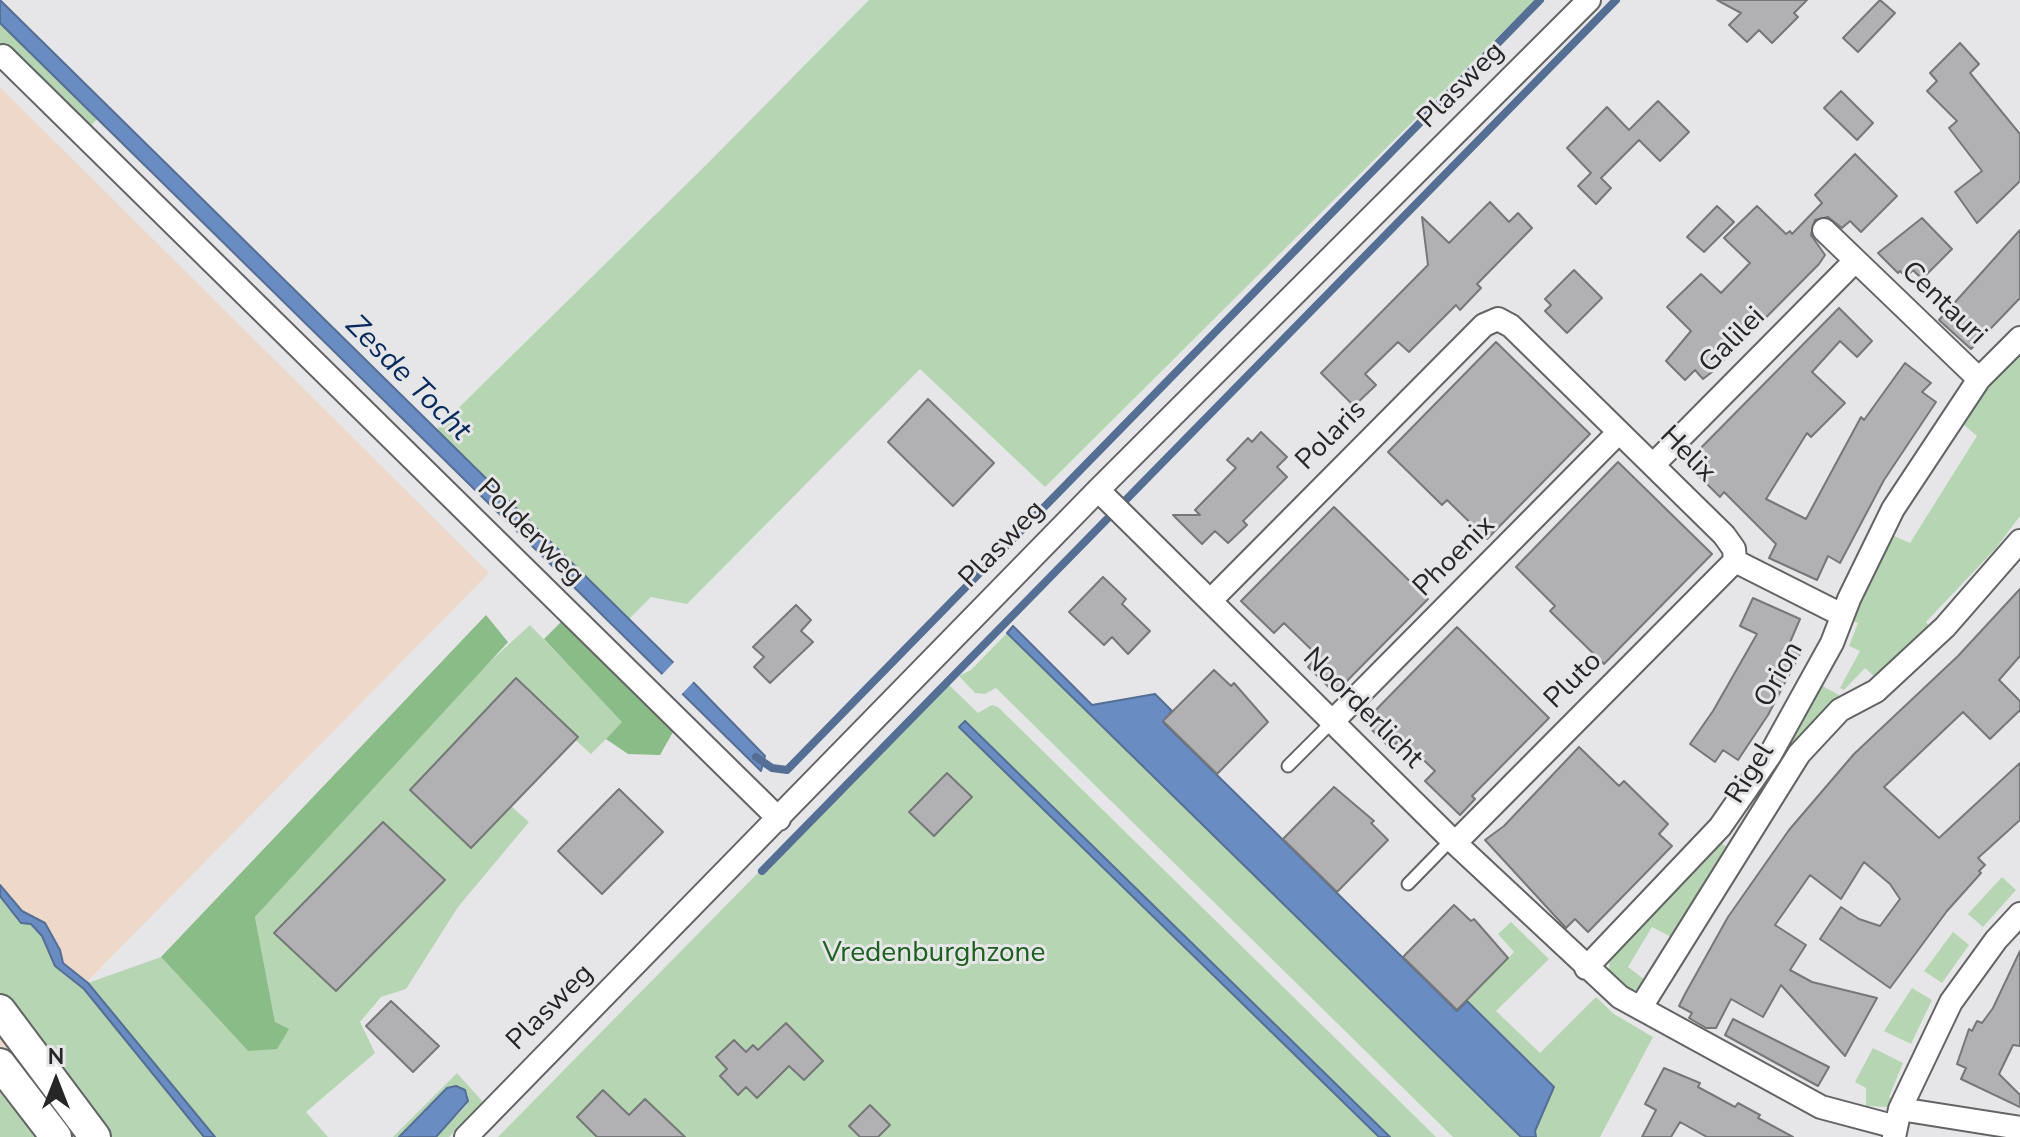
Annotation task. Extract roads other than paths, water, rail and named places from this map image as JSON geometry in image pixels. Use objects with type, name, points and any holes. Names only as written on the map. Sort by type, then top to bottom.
[{"type":"street","name":"Plasweg","points":[[466,1137],[1098,490],[1589,0]]},
{"type":"street","name":"Polderweg","points":[[0,58],[3,56],[779,819]]},
{"type":"street","name":"Centauri","points":[[1824,230],[1979,379],[2020,338]]},
{"type":"street","name":"Galilei","points":[[1654,464],[1855,261]]},
{"type":"street","name":"Helix","points":[[1498,319],[1511,326],[1724,535],[1734,549],[1735,561]]},
{"type":"street","name":"Polaris","points":[[1212,599],[1484,325],[1498,319]]},
{"type":"street","name":"Orion","points":[[1586,968],[1720,827],[1770,755],[1832,643],[1842,615],[1893,509],[1979,379]]},
{"type":"street","name":"Phoenix","points":[[1331,723],[1619,432]]},
{"type":"street","name":"Noorderlicht","points":[[1098,490],[1212,599],[1331,723],[1586,968]]},
{"type":"street","name":"Rigel","points":[[1641,1007],[1799,754],[1840,710],[1876,691],[1945,627],[2020,541]]},
{"type":"street","points":[[1735,561],[1842,615]]},
{"type":"street","name":"Pluto","points":[[1453,842],[1735,561]]},
{"type":"street","points":[[1897,1124],[1951,1002],[1996,940],[2020,914]]},
{"type":"street","points":[[1586,968],[1620,997],[1821,1107],[1897,1124],[2020,1128]]},
{"type":"street","points":[[0,1010],[95,1137]]},
{"type":"street","points":[[0,1064],[56,1137]]},
{"type":"lane","points":[[1288,766],[1331,723]]},
{"type":"lane","points":[[1408,884],[1453,842]]},
{"type":"water","points":[[0,0],[693,682],[765,756],[761,771],[0,23]]},
{"type":"water","points":[[1013,626],[1092,705],[1155,694],[1172,711],[1163,722],[1457,1011],[1467,1001],[1554,1087],[1535,1131],[1536,1137],[1521,1137],[1007,633]]},
{"type":"water","points":[[965,721],[1390,1137],[1379,1137],[959,727]]},
{"type":"water","points":[[0,885],[22,911],[45,923],[60,950],[63,963],[88,983],[215,1137],[204,1137],[84,989],[55,966],[42,936],[31,924],[21,923],[0,896]]},
{"type":"water","points":[[456,1086],[465,1090],[468,1101],[436,1137],[399,1137],[447,1088]]},
{"type":"waterway","points":[[756,757],[772,768],[787,770],[1540,0]]},
{"type":"waterway","points":[[762,871],[1616,0]]},
{"type":"water label","name":"Zesde Tocht","points":[[407,379]]},
{"type":"park label","name":"Vredenburghzone","points":[[934,954]]}]
